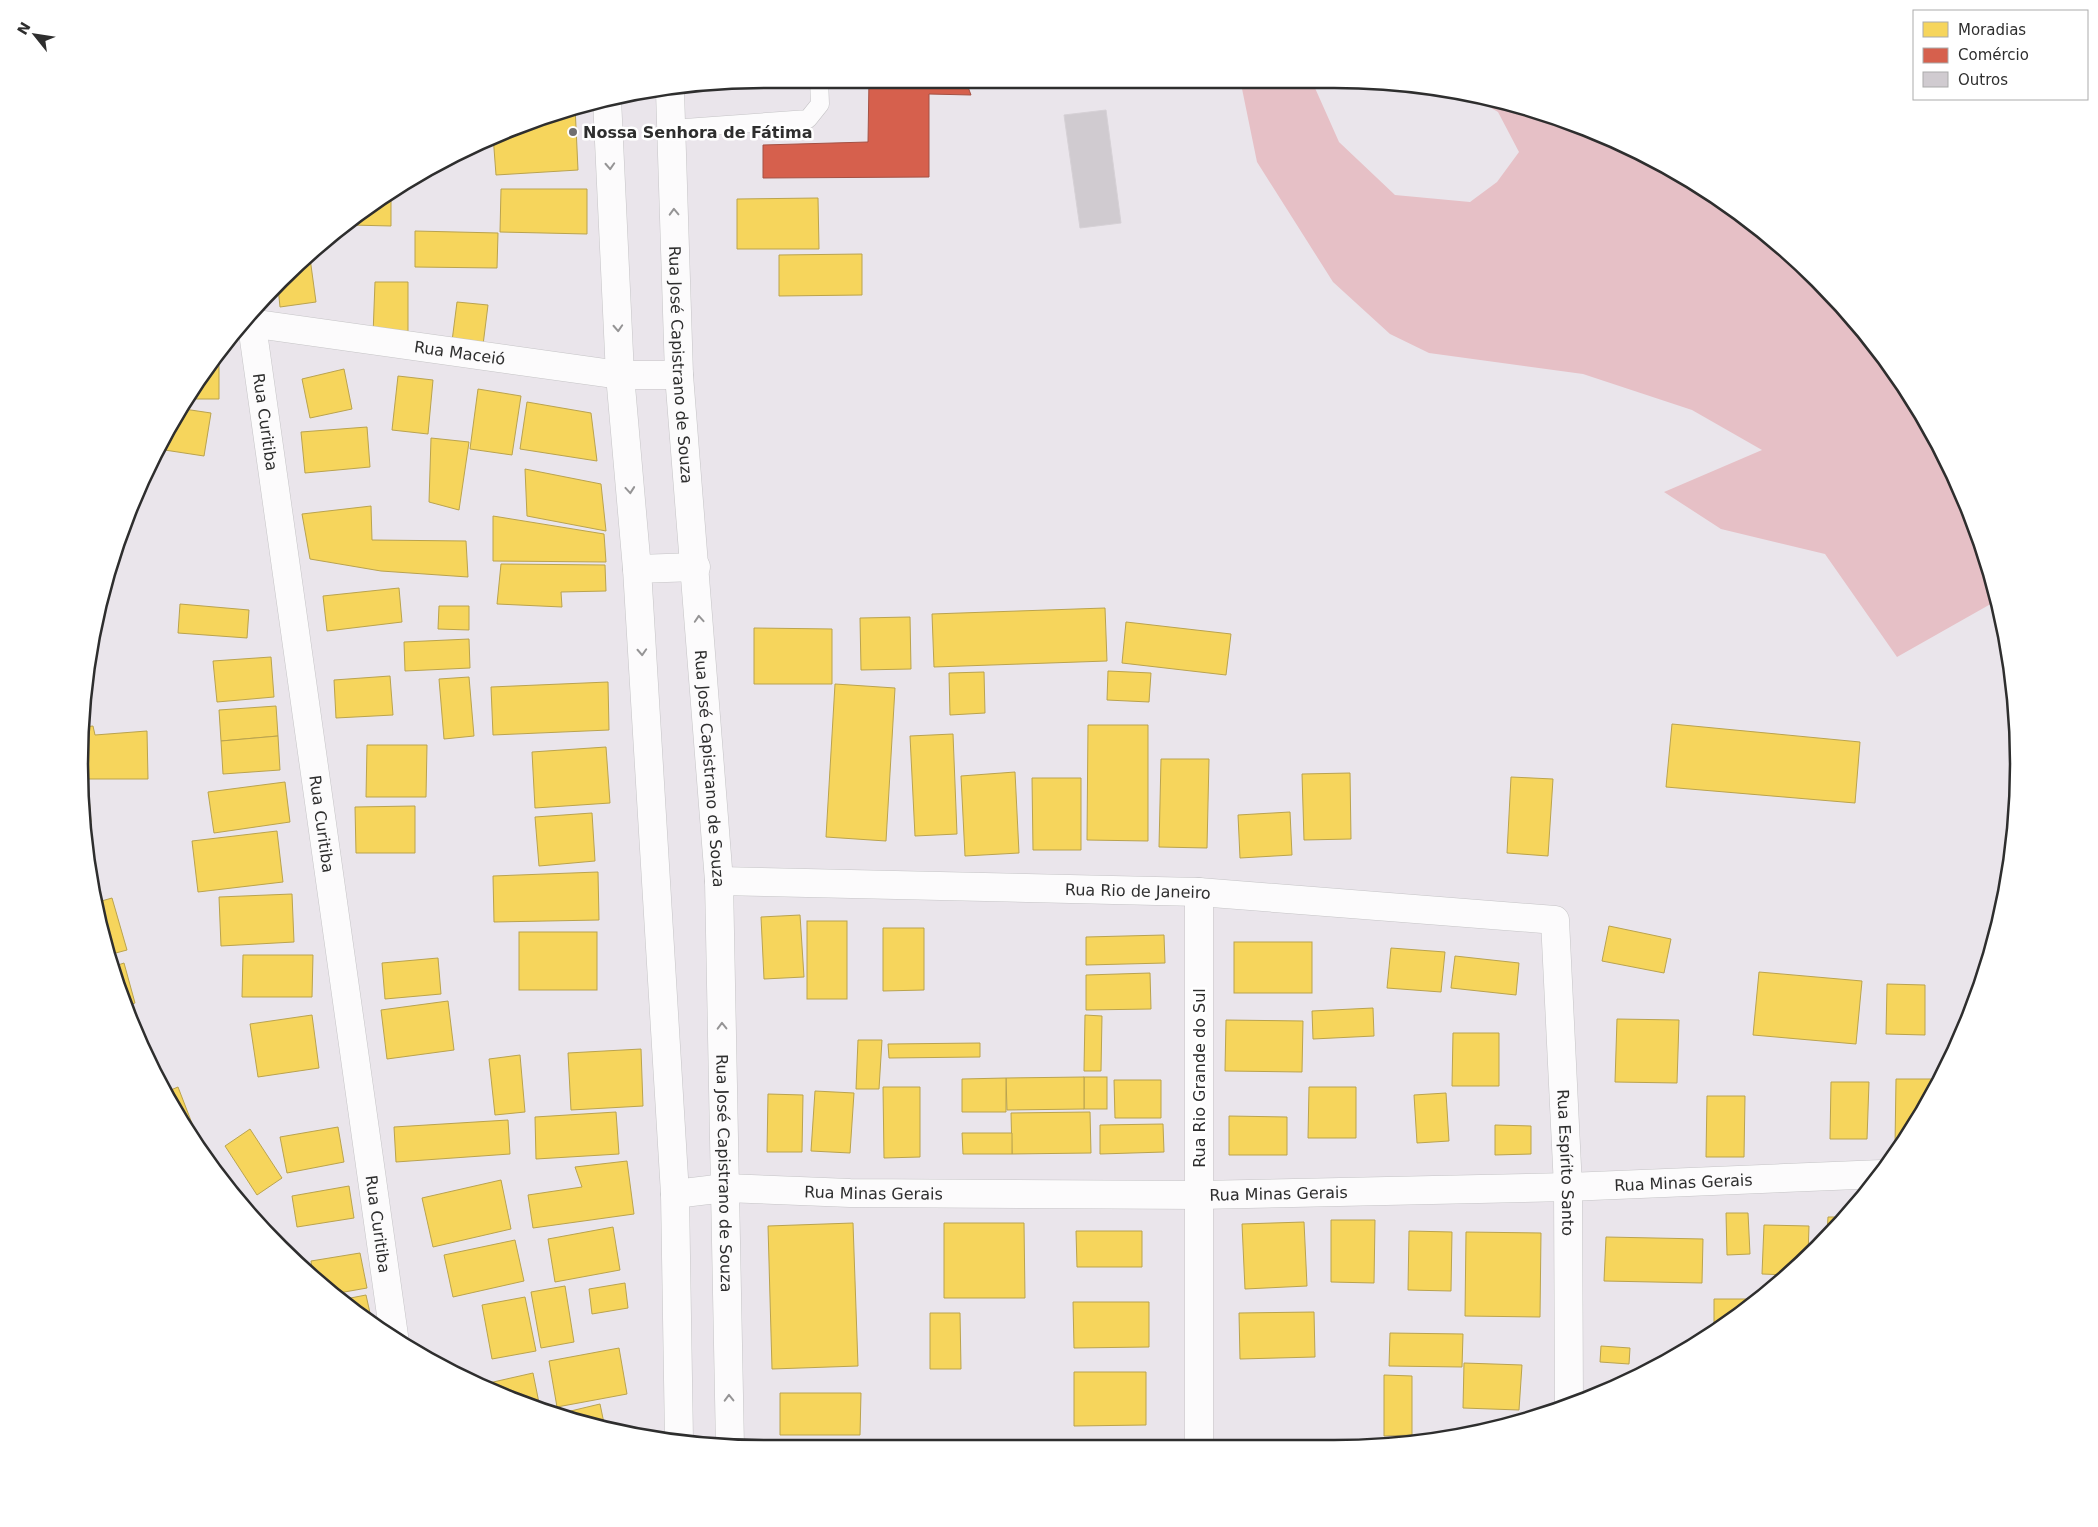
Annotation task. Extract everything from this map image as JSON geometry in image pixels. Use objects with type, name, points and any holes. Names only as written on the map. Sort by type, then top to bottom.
[{"type":"street","name":"Rua José Capistrano de Souza","points":[[670,94],[679,374],[696,567],[719,881],[730,1438]]},
{"type":"street","points":[[606,107],[620,375],[637,569],[675,1194],[679,1434]]},
{"type":"street","name":"Rua Maceió","points":[[253,320],[620,375],[679,374]]},
{"type":"street","name":"Rua Curitiba","points":[[249,325],[393,1329]]},
{"type":"street","points":[[637,569],[696,567]]},
{"type":"street","name":"Rua Rio de Janeiro","points":[[719,881],[1199,892],[1555,920]]},
{"type":"street","name":"Rua Rio Grande do Sul","points":[[1199,892],[1199,1440]]},
{"type":"street","name":"Rua Espírito Santo","points":[[1555,920],[1568,1187],[1569,1397]]},
{"type":"street","name":"Rua Minas Gerais","points":[[675,1194],[725,1188],[850,1193],[1199,1195],[1568,1187],[1871,1174]]},
{"type":"lane","points":[[671,129],[808,119],[820,104],[819,88]]},
{"type":"shaded area","points":[[1242,88],[1315,88],[1339,142],[1395,195],[1470,202],[1497,182],[1519,152],[1498,112],[1486,105],[1552,123],[1633,157],[1673,178],[1710,201],[1780,255],[1813,285],[1871,352],[1897,388],[1941,465],[1975,546],[1991,604],[1897,657],[1825,554],[1721,529],[1664,492],[1762,450],[1692,410],[1583,374],[1429,353],[1390,334],[1333,282],[1257,162]]},
{"type":"building: Moradias","points":[[575,115],[578,170],[496,175],[494,144],[546,123]]},
{"type":"building: Moradias","points":[[501,189],[587,189],[587,234],[500,232]]},
{"type":"building: Moradias","points":[[818,198],[819,249],[737,249],[737,199]]},
{"type":"building: Moradias","points":[[391,199],[391,226],[355,225]]},
{"type":"building: Moradias","points":[[415,231],[498,233],[497,268],[415,267]]},
{"type":"building: Moradias","points":[[862,254],[862,295],[779,296],[779,255]]},
{"type":"building: Moradias","points":[[311,262],[316,302],[280,307],[279,292]]},
{"type":"building: Moradias","points":[[375,282],[408,282],[408,342],[373,335]]},
{"type":"building: Moradias","points":[[457,302],[488,305],[482,353],[451,349]]},
{"type":"building: Moradias","points":[[219,363],[219,399],[194,399]]},
{"type":"building: Moradias","points":[[344,369],[352,409],[310,418],[302,379]]},
{"type":"building: Moradias","points":[[398,376],[433,380],[428,434],[392,430]]},
{"type":"building: Moradias","points":[[478,389],[521,396],[512,455],[470,449]]},
{"type":"building: Moradias","points":[[527,402],[591,413],[597,461],[520,449]]},
{"type":"building: Moradias","points":[[188,410],[211,413],[204,456],[165,450]]},
{"type":"building: Moradias","points":[[367,427],[370,467],[305,473],[301,432]]},
{"type":"building: Moradias","points":[[431,438],[469,442],[459,510],[429,502]]},
{"type":"building: Moradias","points":[[525,469],[601,484],[606,531],[527,516]]},
{"type":"building: Moradias","points":[[371,506],[372,540],[466,541],[468,577],[381,571],[310,559],[302,514]]},
{"type":"building: Moradias","points":[[493,516],[604,534],[606,562],[493,561]]},
{"type":"building: Moradias","points":[[501,564],[605,565],[606,591],[561,592],[562,607],[497,604]]},
{"type":"building: Moradias","points":[[399,588],[402,622],[327,631],[323,596]]},
{"type":"building: Moradias","points":[[180,604],[249,610],[247,638],[178,633]]},
{"type":"building: Moradias","points":[[439,606],[469,606],[469,630],[438,629]]},
{"type":"building: Moradias","points":[[1105,608],[1107,661],[934,667],[932,614]]},
{"type":"building: Moradias","points":[[910,617],[911,669],[861,670],[860,618]]},
{"type":"building: Moradias","points":[[1126,622],[1231,634],[1226,675],[1122,663]]},
{"type":"building: Moradias","points":[[754,628],[832,629],[832,684],[754,684]]},
{"type":"building: Moradias","points":[[469,639],[470,668],[405,671],[404,642]]},
{"type":"building: Moradias","points":[[271,657],[274,697],[217,702],[213,661]]},
{"type":"building: Moradias","points":[[1108,671],[1151,673],[1149,702],[1107,700]]},
{"type":"building: Moradias","points":[[984,672],[985,713],[950,715],[949,673]]},
{"type":"building: Moradias","points":[[390,676],[393,715],[336,718],[334,680]]},
{"type":"building: Moradias","points":[[469,677],[474,736],[444,739],[439,679]]},
{"type":"building: Moradias","points":[[608,682],[609,730],[493,735],[491,687]]},
{"type":"building: Moradias","points":[[835,684],[895,688],[886,841],[826,837]]},
{"type":"building: Moradias","points":[[276,706],[278,736],[221,741],[219,710]]},
{"type":"building: Moradias","points":[[1672,724],[1860,742],[1855,803],[1666,787]]},
{"type":"building: Moradias","points":[[1088,725],[1148,725],[1148,841],[1087,840]]},
{"type":"building: Moradias","points":[[89,726],[93,726],[95,735],[147,731],[148,779],[88,779]]},
{"type":"building: Moradias","points":[[953,734],[957,834],[915,836],[910,736]]},
{"type":"building: Moradias","points":[[278,736],[280,770],[223,774],[221,741]]},
{"type":"building: Moradias","points":[[367,745],[427,745],[426,797],[366,797]]},
{"type":"building: Moradias","points":[[606,747],[610,803],[535,808],[532,752]]},
{"type":"building: Moradias","points":[[1161,759],[1209,759],[1207,848],[1159,847]]},
{"type":"building: Moradias","points":[[1015,772],[1019,853],[965,856],[961,776]]},
{"type":"building: Moradias","points":[[1350,773],[1351,839],[1304,840],[1302,774]]},
{"type":"building: Moradias","points":[[1511,777],[1553,779],[1548,856],[1507,853]]},
{"type":"building: Moradias","points":[[1032,778],[1081,778],[1081,850],[1033,850]]},
{"type":"building: Moradias","points":[[285,782],[290,822],[214,833],[208,792]]},
{"type":"building: Moradias","points":[[89,792],[91,822],[89,808]]},
{"type":"building: Moradias","points":[[415,806],[415,853],[356,853],[355,807]]},
{"type":"building: Moradias","points":[[1290,812],[1292,855],[1240,858],[1238,815]]},
{"type":"building: Moradias","points":[[592,813],[595,861],[539,866],[535,817]]},
{"type":"building: Moradias","points":[[277,831],[283,882],[198,892],[192,841]]},
{"type":"building: Moradias","points":[[598,872],[599,920],[494,922],[493,876]]},
{"type":"building: Moradias","points":[[292,894],[294,942],[221,946],[219,897]]},
{"type":"building: Moradias","points":[[112,898],[127,950],[115,953],[102,901]]},
{"type":"building: Moradias","points":[[800,915],[804,977],[764,979],[761,917]]},
{"type":"building: Moradias","points":[[807,921],[847,921],[847,999],[807,999]]},
{"type":"building: Moradias","points":[[1609,926],[1671,939],[1664,973],[1602,961]]},
{"type":"building: Moradias","points":[[883,928],[924,928],[924,990],[883,991]]},
{"type":"building: Moradias","points":[[519,932],[597,932],[597,990],[519,990]]},
{"type":"building: Moradias","points":[[1164,935],[1165,963],[1086,965],[1086,937]]},
{"type":"building: Moradias","points":[[1234,942],[1312,942],[1312,993],[1234,993]]},
{"type":"building: Moradias","points":[[1391,948],[1445,952],[1441,992],[1387,988]]},
{"type":"building: Moradias","points":[[243,955],[313,955],[312,997],[242,997]]},
{"type":"building: Moradias","points":[[1455,956],[1519,963],[1516,995],[1451,988]]},
{"type":"building: Moradias","points":[[438,958],[441,994],[385,999],[382,963]]},
{"type":"building: Moradias","points":[[124,963],[135,1003],[132,1004],[118,965]]},
{"type":"building: Moradias","points":[[1759,972],[1862,981],[1856,1044],[1753,1035]]},
{"type":"building: Moradias","points":[[1150,973],[1151,1009],[1086,1010],[1086,975]]},
{"type":"building: Moradias","points":[[1887,984],[1925,985],[1925,1035],[1886,1034]]},
{"type":"building: Moradias","points":[[448,1001],[454,1050],[387,1059],[381,1010]]},
{"type":"building: Moradias","points":[[1373,1008],[1374,1036],[1313,1039],[1312,1011]]},
{"type":"building: Moradias","points":[[312,1015],[319,1068],[258,1077],[250,1024]]},
{"type":"building: Moradias","points":[[1085,1015],[1102,1016],[1101,1071],[1084,1071]]},
{"type":"building: Moradias","points":[[1617,1019],[1679,1020],[1677,1083],[1615,1082]]},
{"type":"building: Moradias","points":[[1226,1020],[1303,1021],[1302,1072],[1225,1071]]},
{"type":"building: Moradias","points":[[1453,1033],[1499,1033],[1499,1086],[1452,1086]]},
{"type":"building: Moradias","points":[[858,1040],[882,1040],[879,1089],[856,1089]]},
{"type":"building: Moradias","points":[[980,1043],[980,1057],[889,1058],[888,1044]]},
{"type":"building: Moradias","points":[[641,1049],[643,1106],[571,1110],[568,1053]]},
{"type":"building: Moradias","points":[[520,1055],[525,1112],[495,1115],[489,1059]]},
{"type":"building: Moradias","points":[[1084,1077],[1107,1077],[1107,1109],[1084,1109]]},
{"type":"building: Moradias","points":[[1084,1077],[1084,1109],[1007,1110],[1006,1078]]},
{"type":"building: Moradias","points":[[1006,1078],[1006,1112],[962,1112],[962,1079]]},
{"type":"building: Moradias","points":[[1896,1079],[1932,1079],[1920,1102],[1895,1142]]},
{"type":"building: Moradias","points":[[1114,1080],[1161,1080],[1161,1118],[1115,1118]]},
{"type":"building: Moradias","points":[[1831,1082],[1869,1082],[1867,1139],[1830,1139]]},
{"type":"building: Moradias","points":[[178,1087],[193,1125],[178,1101],[172,1090]]},
{"type":"building: Moradias","points":[[883,1087],[920,1087],[920,1157],[884,1158]]},
{"type":"building: Moradias","points":[[1309,1087],[1356,1087],[1356,1138],[1308,1138]]},
{"type":"building: Moradias","points":[[815,1091],[854,1093],[850,1153],[811,1151]]},
{"type":"building: Moradias","points":[[1446,1093],[1449,1141],[1417,1143],[1414,1095]]},
{"type":"building: Moradias","points":[[768,1094],[803,1095],[802,1152],[767,1152]]},
{"type":"building: Moradias","points":[[1707,1096],[1745,1096],[1744,1157],[1706,1157]]},
{"type":"building: Moradias","points":[[616,1112],[619,1154],[536,1159],[535,1117]]},
{"type":"building: Moradias","points":[[1090,1112],[1091,1153],[1012,1154],[1011,1113]]},
{"type":"building: Moradias","points":[[1229,1116],[1287,1117],[1287,1155],[1229,1155]]},
{"type":"building: Moradias","points":[[508,1120],[510,1154],[396,1162],[394,1127]]},
{"type":"building: Moradias","points":[[1163,1124],[1164,1152],[1100,1154],[1100,1125]]},
{"type":"building: Moradias","points":[[1495,1125],[1531,1126],[1531,1154],[1495,1155]]},
{"type":"building: Moradias","points":[[338,1127],[344,1162],[287,1173],[280,1137]]},
{"type":"building: Moradias","points":[[250,1129],[282,1178],[257,1195],[225,1146]]},
{"type":"building: Moradias","points":[[962,1133],[1012,1133],[1012,1154],[963,1154]]},
{"type":"building: Moradias","points":[[627,1161],[634,1214],[533,1228],[528,1195],[582,1187],[575,1167]]},
{"type":"building: Moradias","points":[[501,1180],[511,1229],[433,1247],[422,1198]]},
{"type":"building: Moradias","points":[[349,1186],[354,1218],[297,1227],[292,1196]]},
{"type":"building: Moradias","points":[[1726,1213],[1748,1213],[1750,1254],[1727,1255]]},
{"type":"building: Moradias","points":[[1828,1217],[1836,1217],[1827,1226]]},
{"type":"building: Moradias","points":[[1331,1220],[1375,1220],[1374,1283],[1331,1282]]},
{"type":"building: Moradias","points":[[1304,1222],[1307,1286],[1245,1289],[1242,1224]]},
{"type":"building: Moradias","points":[[853,1223],[858,1366],[772,1369],[768,1226]]},
{"type":"building: Moradias","points":[[944,1223],[1024,1223],[1025,1298],[944,1298]]},
{"type":"building: Moradias","points":[[1764,1225],[1809,1226],[1808,1246],[1777,1275],[1762,1274]]},
{"type":"building: Moradias","points":[[613,1227],[620,1270],[555,1282],[548,1239]]},
{"type":"building: Moradias","points":[[1076,1231],[1142,1231],[1142,1267],[1077,1267]]},
{"type":"building: Moradias","points":[[1409,1231],[1452,1232],[1451,1291],[1408,1290]]},
{"type":"building: Moradias","points":[[1466,1232],[1541,1233],[1540,1317],[1465,1316]]},
{"type":"building: Moradias","points":[[1606,1237],[1703,1239],[1702,1283],[1604,1281]]},
{"type":"building: Moradias","points":[[515,1240],[524,1281],[453,1297],[444,1255]]},
{"type":"building: Moradias","points":[[360,1253],[367,1288],[343,1292],[312,1266],[311,1261]]},
{"type":"building: Moradias","points":[[625,1283],[628,1308],[592,1314],[589,1289]]},
{"type":"building: Moradias","points":[[565,1286],[574,1342],[541,1348],[531,1292]]},
{"type":"building: Moradias","points":[[366,1295],[370,1313],[352,1300],[350,1298]]},
{"type":"building: Moradias","points":[[525,1297],[536,1351],[492,1359],[482,1305]]},
{"type":"building: Moradias","points":[[1714,1299],[1747,1299],[1746,1300],[1714,1323]]},
{"type":"building: Moradias","points":[[1073,1302],[1149,1302],[1149,1347],[1074,1348]]},
{"type":"building: Moradias","points":[[1314,1312],[1315,1357],[1240,1359],[1239,1313]]},
{"type":"building: Moradias","points":[[930,1313],[960,1313],[961,1369],[930,1369]]},
{"type":"building: Moradias","points":[[1390,1333],[1463,1334],[1462,1367],[1389,1366]]},
{"type":"building: Moradias","points":[[1601,1346],[1630,1348],[1629,1364],[1600,1362]]},
{"type":"building: Moradias","points":[[619,1348],[627,1394],[557,1407],[549,1361]]},
{"type":"building: Moradias","points":[[1464,1363],[1522,1365],[1519,1410],[1463,1408]]},
{"type":"building: Moradias","points":[[1074,1372],[1146,1372],[1146,1425],[1074,1426]]},
{"type":"building: Moradias","points":[[533,1373],[539,1401],[505,1388],[492,1382]]},
{"type":"building: Moradias","points":[[1384,1375],[1412,1376],[1412,1435],[1384,1436]]},
{"type":"building: Moradias","points":[[780,1393],[861,1393],[860,1435],[780,1435]]},
{"type":"building: Moradias","points":[[600,1404],[603,1420],[589,1416],[571,1411]]},
{"type":"building: Comércio","points":[[869,88],[968,88],[971,95],[929,94],[929,177],[763,178],[763,145],[868,142]]},
{"type":"building: Outros","points":[[1106,110],[1121,223],[1080,228],[1064,115]]},
{"type":"place","name":"Nossa Senhora de Fátima","points":[[573,132]]}]
